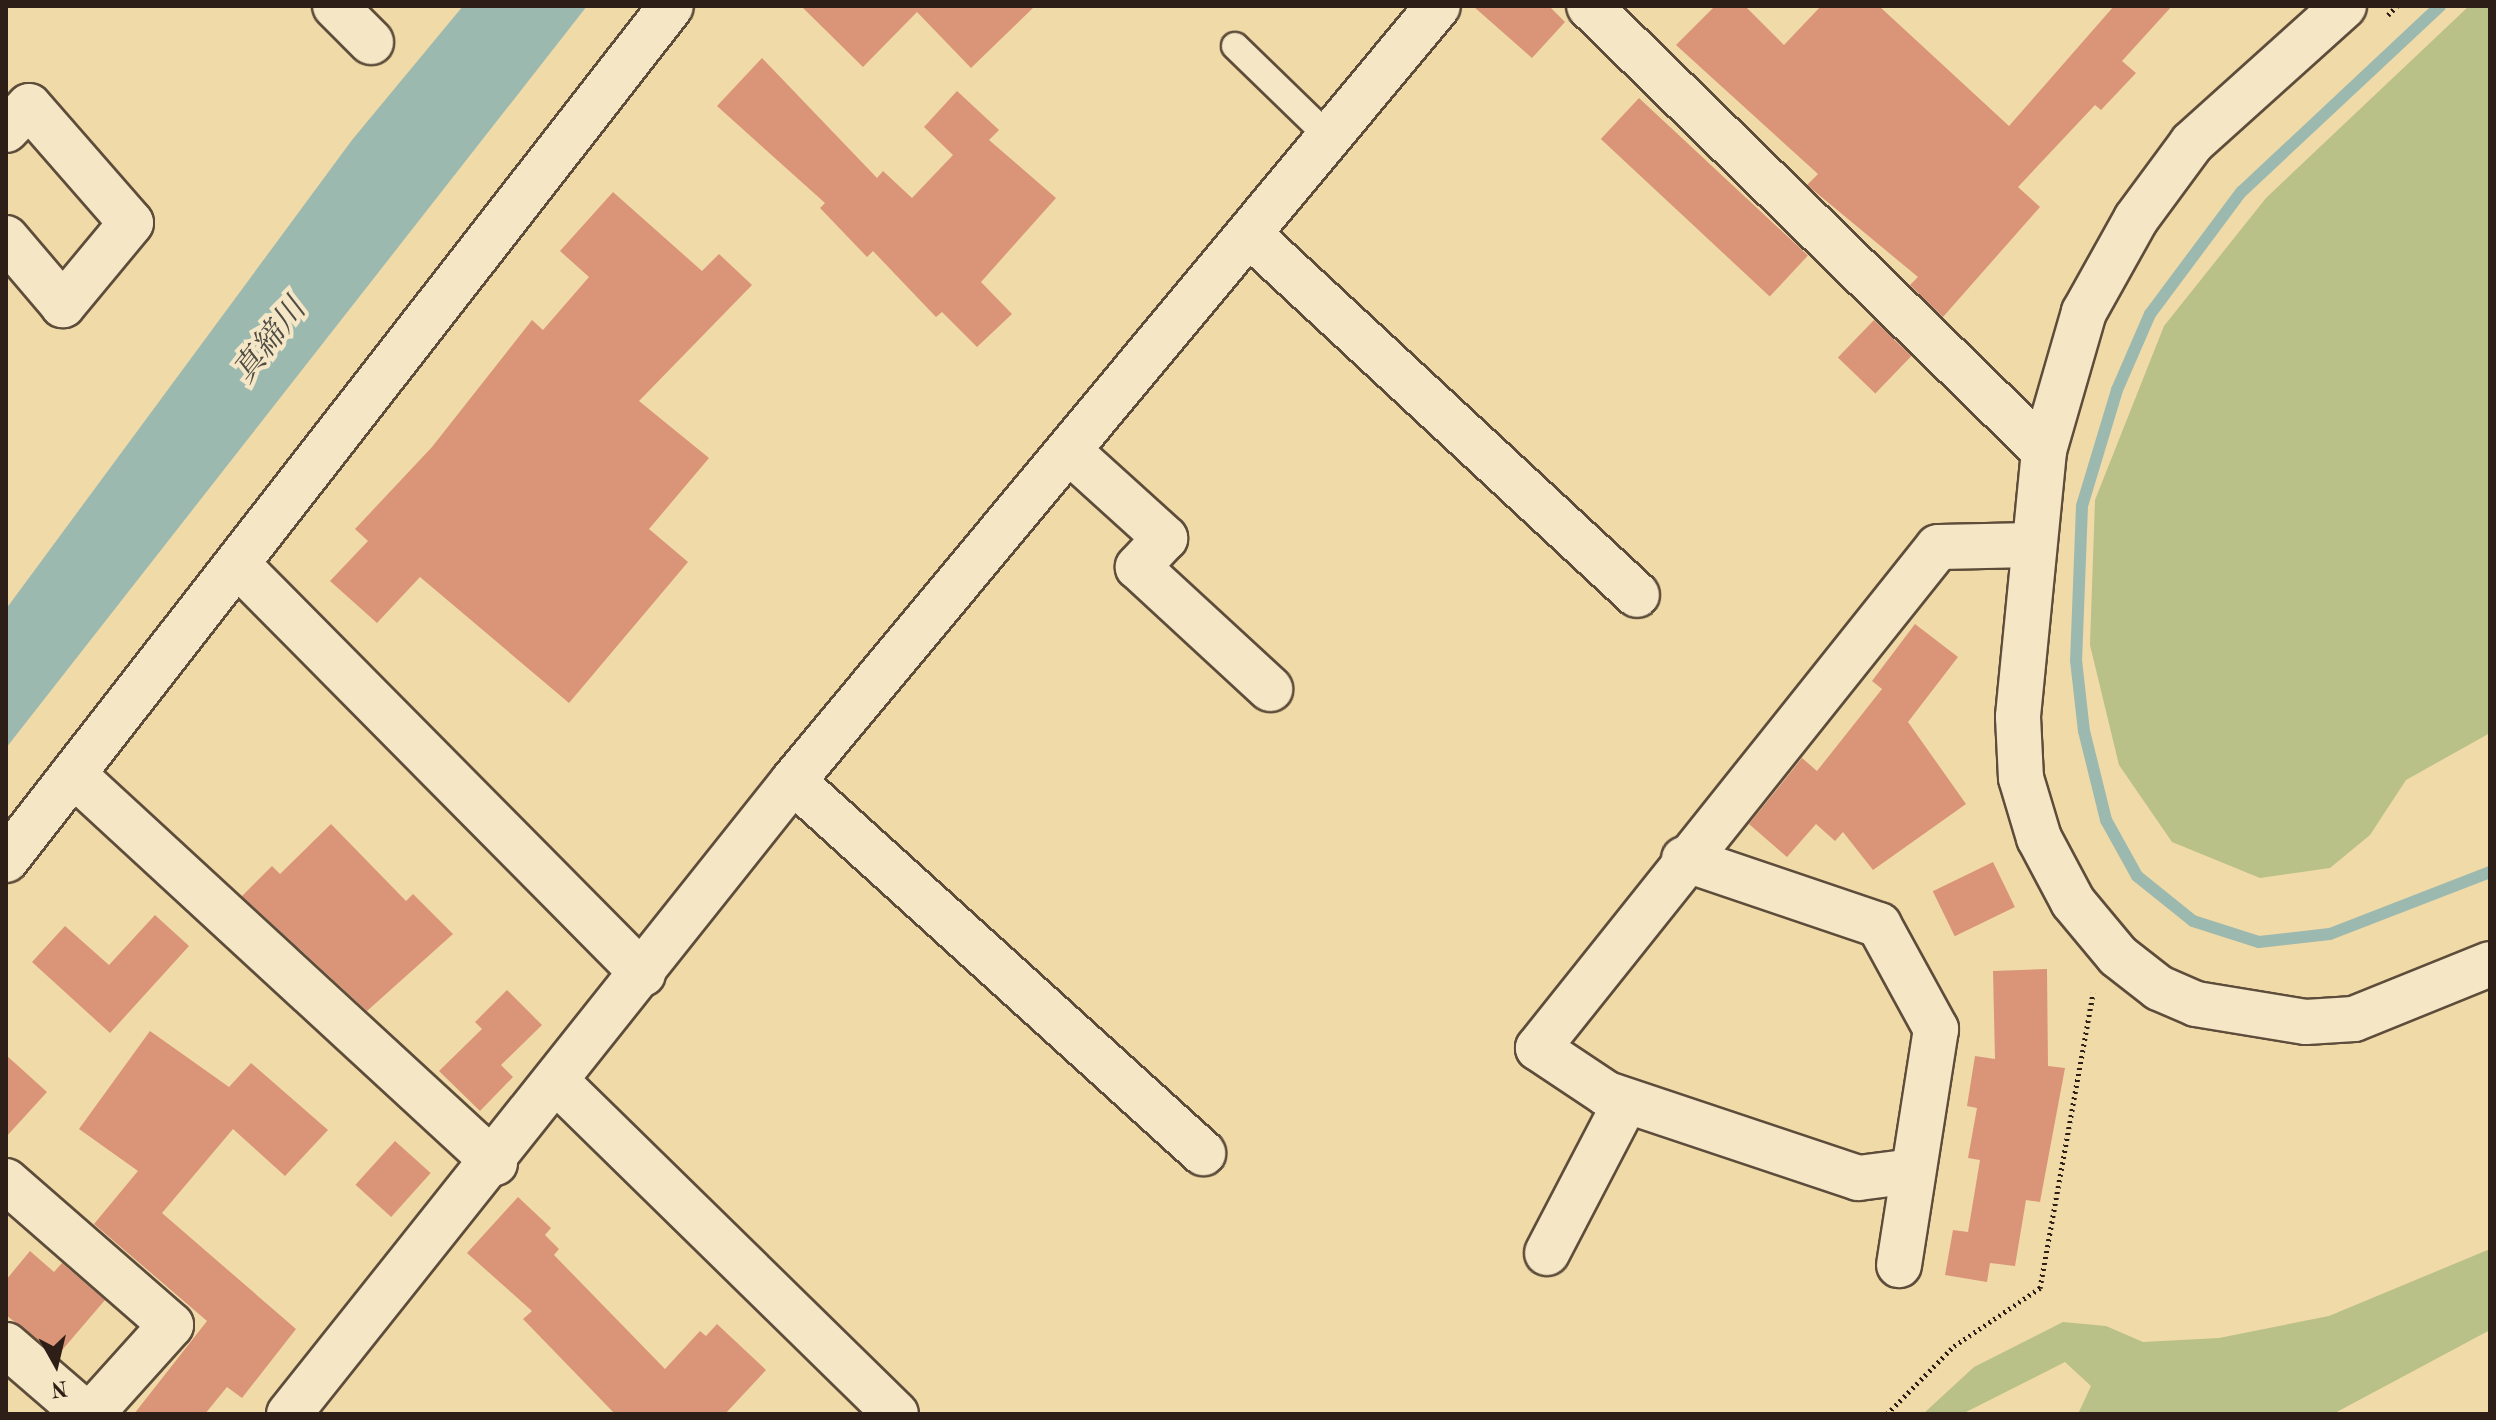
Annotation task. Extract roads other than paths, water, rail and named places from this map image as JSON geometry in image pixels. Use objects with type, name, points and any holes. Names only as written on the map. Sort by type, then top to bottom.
[{"type":"street","points":[[335,6],[371,42]]},
{"type":"street","points":[[6,860],[671,6]]},
{"type":"street","points":[[289,1414],[495,1163],[793,781],[1251,236],[1328,136],[1438,6]]},
{"type":"street","points":[[1589,6],[2044,451]]},
{"type":"street","points":[[2360,16],[2192,143],[2136,219],[2084,312],[2044,451],[2018,717],[2021,778],[2039,838],[2073,902],[2103,938],[2159,988],[2196,1004],[2306,1022],[2354,1019],[2490,964]]},
{"type":"street","points":[[6,130],[29,106],[131,223],[63,305],[6,238]]},
{"type":"street","points":[[1251,236],[1637,595]]},
{"type":"street","points":[[1069,451],[1165,538],[1138,567],[1270,689]]},
{"type":"street","points":[[1913,1171],[1858,1178],[1626,1101],[1538,1048],[1684,859],[1938,547],[2033,545]]},
{"type":"street","points":[[237,564],[643,974]]},
{"type":"street","points":[[73,774],[495,1163]]},
{"type":"street","points":[[793,781],[1203,1153]]},
{"type":"street","points":[[1684,859],[1879,925],[1936,1029],[1899,1265]]},
{"type":"street","points":[[558,1083],[896,1414]]},
{"type":"street","points":[[1547,1253],[1626,1101]]},
{"type":"street","points":[[6,1181],[171,1325],[88,1414],[6,1345]]},
{"type":"lane","points":[[1235,46],[1328,136]]},
{"type":"water","name":"真締川","points":[[463,6],[587,6],[6,748],[6,609],[352,140]]},
{"type":"waterway","points":[[2440,6],[2241,192],[2150,314],[2117,390],[2082,506],[2076,660],[2084,731],[2106,820],[2137,876],[2193,921],[2259,942],[2330,934],[2490,872]]}]
